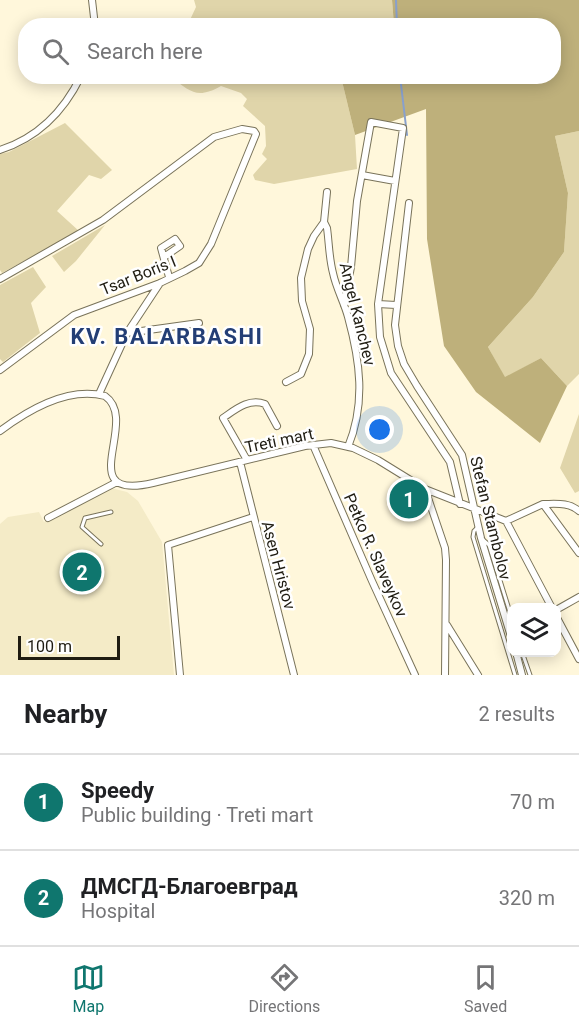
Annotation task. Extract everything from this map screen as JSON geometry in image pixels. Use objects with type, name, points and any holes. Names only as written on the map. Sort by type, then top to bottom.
[{"type":"street","points":[[92,0],[94,18]]},
{"type":"street","points":[[0,150],[29,138],[43,128],[73,94],[77,84]]},
{"type":"street","name":"Stefan Stambolov","points":[[362,175],[371,122],[403,128],[378,304],[381,343],[389,368],[450,462],[460,504]]},
{"type":"street","name":"Tsar Boris I","points":[[0,279],[103,220],[214,137],[242,129],[254,130],[256,134],[205,256],[193,267],[160,283],[74,315],[0,370]]},
{"type":"street","points":[[344,305],[362,175],[394,181]]},
{"type":"street","points":[[286,382],[301,374],[309,358],[310,329],[302,297],[302,270],[314,236],[324,222],[327,192]]},
{"type":"street","name":"Stefan Stambolov","points":[[409,203],[395,330],[404,364],[462,455],[478,527],[507,624]]},
{"type":"street","name":"Angel Kanchev","points":[[324,222],[327,228],[333,273],[355,342],[360,381],[357,418],[348,447]]},
{"type":"street","points":[[164,257],[169,277]]},
{"type":"street","points":[[99,394],[127,333],[160,283]]},
{"type":"street","points":[[378,304],[396,305]]},
{"type":"street","points":[[127,333],[199,323]]},
{"type":"street","points":[[0,431],[27,412],[52,401],[71,396],[99,394],[109,399],[115,411],[116,426],[111,466],[117,482],[48,518]]},
{"type":"street","points":[[247,460],[223,418],[240,406],[262,402],[277,426]]},
{"type":"street","name":"Treti mart","points":[[117,482],[125,487],[140,486],[313,445],[331,443],[348,447],[378,460],[425,489],[506,521]]},
{"type":"street","name":"Petko R. Slaveykov","points":[[313,445],[415,675]]},
{"type":"street","points":[[450,462],[462,455]]},
{"type":"street","name":"Asen Hristov","points":[[240,462],[294,675]]},
{"type":"street","points":[[425,489],[446,558],[444,675]]},
{"type":"street","points":[[549,603],[506,521],[543,504],[563,503],[574,506],[579,511]]},
{"type":"street","points":[[543,504],[579,553]]},
{"type":"street","points":[[180,675],[168,545],[253,517]]},
{"type":"street","points":[[561,607],[579,597]]},
{"type":"street","points":[[446,625],[478,675]]},
{"type":"street","points":[[561,625],[579,659]]},
{"type":"street","points":[[517,657],[522,675]]},
{"type":"lane","points":[[101,544],[82,527],[85,518],[111,512]]},
{"type":"lane","points":[[478,527],[473,537],[515,675]]},
{"type":"lane","points":[[481,538],[489,545],[507,603]]},
{"type":"lane","points":[[524,657],[530,675]]},
{"type":"shaded area","points":[[194,0],[392,0],[393,18],[191,18],[196,7]]},
{"type":"shaded area","points":[[392,0],[579,0],[579,131],[555,136],[568,193],[564,252],[533,297],[488,347],[505,377],[541,358],[567,386],[540,443],[476,392],[444,346],[427,239],[426,109],[355,135],[343,84],[561,84],[561,18],[393,18]]},
{"type":"shaded area","points":[[180,84],[343,84],[355,135],[357,169],[274,184],[255,180],[253,175],[267,159],[262,154],[266,146],[265,126],[243,106],[247,99],[241,93],[221,86],[199,93]]},
{"type":"shaded area","points":[[65,123],[112,170],[101,179],[89,175],[57,211],[79,231],[2,273],[0,270],[0,154],[9,152]]},
{"type":"shaded area","points":[[579,131],[579,374],[567,386],[541,358],[505,378],[488,347],[533,297],[564,252],[568,193],[555,136]]},
{"type":"shaded area","points":[[105,225],[76,261],[64,272],[52,256]]},
{"type":"shaded area","points":[[33,267],[46,287],[31,303],[40,333],[3,362],[0,359],[0,285]]},
{"type":"shaded area","points":[[579,414],[579,491],[575,493],[560,468]]},
{"type":"shaded area","points":[[111,488],[127,492],[138,501],[162,542],[174,675],[0,675],[0,524],[8,517],[39,512],[44,522]]},
{"type":"waterway","points":[[396,0],[397,18]]},
{"type":"waterway","points":[[401,84],[407,135]]},
{"type":"place","name":"Speedy","points":[[409,499]]},
{"type":"place","name":"ДМСГД-Благоевград","points":[[82,572]]},
{"type":"district","name":"KV. BALARBASHI","points":[[167,336]]}]
